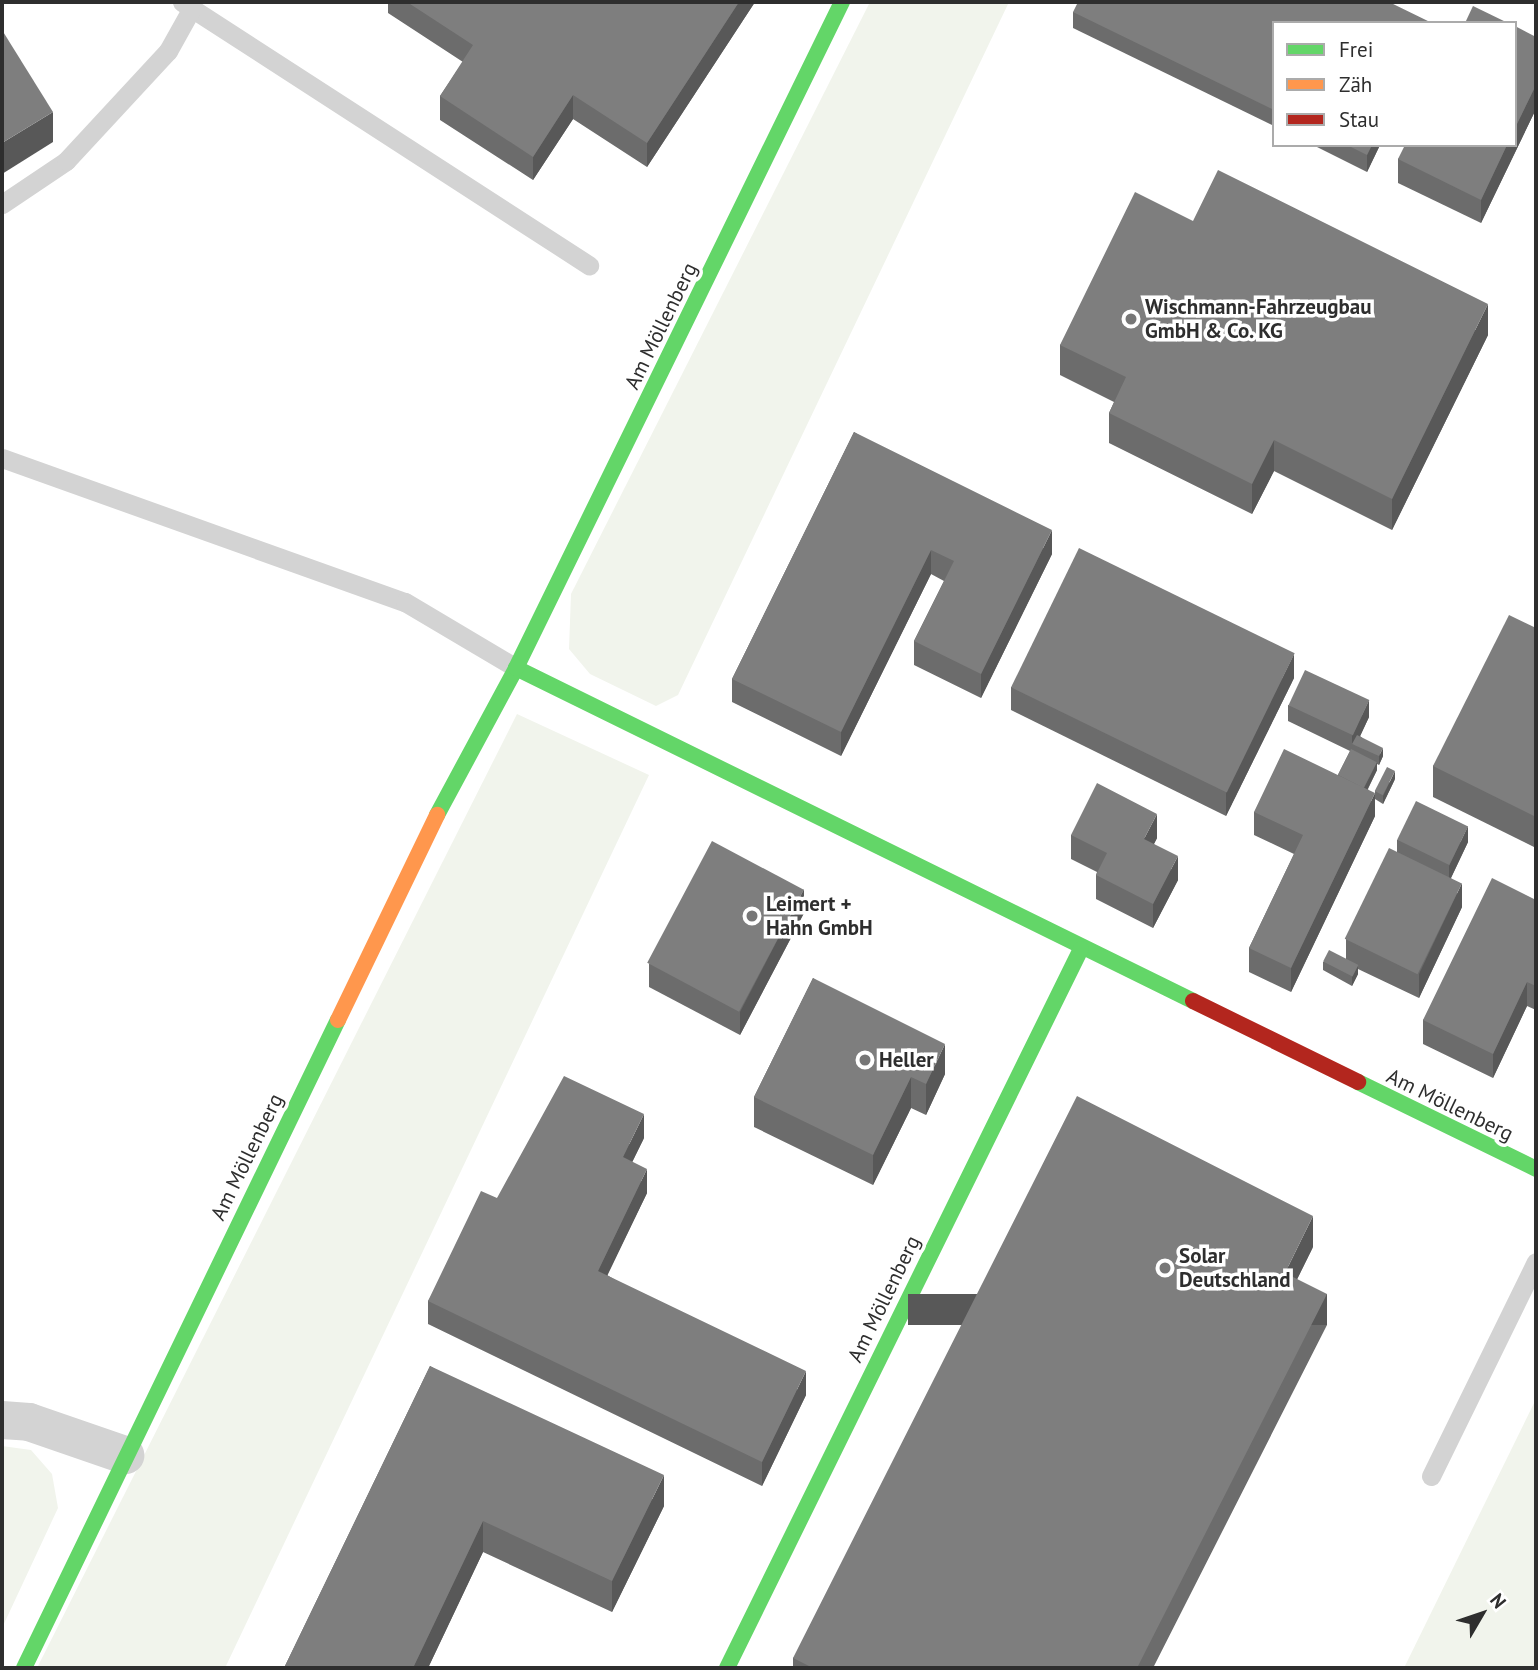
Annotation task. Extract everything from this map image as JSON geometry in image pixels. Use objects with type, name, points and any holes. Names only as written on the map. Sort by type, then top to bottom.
[{"type":"street","name":"Am Möllenberg","points":[[24,1668],[125,1455],[456,778],[516,668],[842,2]]},
{"type":"street","name":"Am Möllenberg","points":[[516,668],[1081,949],[1536,1169]]},
{"type":"street","name":"Am Möllenberg","points":[[727,1668],[1081,949]]},
{"type":"street","points":[[2,1420],[29,1422],[125,1455]]},
{"type":"lane","points":[[2,204],[66,161],[168,51],[187,5],[589,265]]},
{"type":"lane","points":[[2,458],[405,602],[516,668]]},
{"type":"lane","points":[[1431,1476],[1536,1262]]},
{"type":"shaded area","points":[[870,2],[1009,2],[678,695],[656,706],[590,674],[569,649],[571,594]]},
{"type":"shaded area","points":[[517,714],[649,775],[225,1668],[37,1668]]},
{"type":"shaded area","points":[[1536,1399],[1536,1668],[1404,1668]]},
{"type":"shaded area","points":[[2,1446],[31,1450],[52,1474],[58,1508],[2,1628]]},
{"type":"building","points":[[407,2],[739,2],[647,143],[573,95],[533,157],[440,96],[473,45]]},
{"type":"building","points":[[1078,2],[1389,2],[1428,21],[1272,21],[1272,109],[1073,12]]},
{"type":"building","points":[[1473,6],[1504,21],[1466,21]]},
{"type":"building","points":[[1517,27],[1536,37],[1536,85],[1517,124]]},
{"type":"building","points":[[2,30],[53,112],[2,143]]},
{"type":"building","points":[[1351,147],[1371,147],[1367,155]]},
{"type":"building","points":[[1404,147],[1506,147],[1481,200],[1398,159]]},
{"type":"building","points":[[1218,170],[1488,304],[1392,499],[1274,440],[1252,484],[1109,413],[1126,377],[1060,345],[1135,192],[1193,221]]},
{"type":"building","points":[[854,432],[1052,530],[981,674],[914,641],[954,561],[931,550],[841,732],[732,679]]},
{"type":"building","points":[[1079,548],[1295,653],[1227,793],[1011,687]]},
{"type":"building","points":[[1509,615],[1536,628],[1536,817],[1433,766]]},
{"type":"building","points":[[1305,670],[1369,700],[1353,735],[1289,705]]},
{"type":"building","points":[[1357,735],[1383,748],[1379,756],[1352,744]]},
{"type":"building","points":[[1284,749],[1375,793],[1291,968],[1249,948],[1303,835],[1254,812]]},
{"type":"building","points":[[1351,749],[1377,762],[1364,788],[1338,775]]},
{"type":"building","points":[[1387,767],[1395,771],[1383,795],[1375,791]]},
{"type":"building","points":[[1097,783],[1157,814],[1144,839],[1178,856],[1153,904],[1096,875],[1107,853],[1071,835]]},
{"type":"building","points":[[1416,801],[1468,826],[1449,865],[1397,840]]},
{"type":"building","points":[[712,841],[804,890],[739,1012],[647,963]]},
{"type":"building","points":[[1389,848],[1462,884],[1418,974],[1345,939]]},
{"type":"building","points":[[1492,878],[1536,900],[1536,986],[1527,982],[1493,1054],[1423,1020]]},
{"type":"building","points":[[1329,950],[1358,965],[1353,977],[1323,962]]},
{"type":"building","points":[[813,978],[945,1044],[926,1084],[911,1077],[873,1155],[754,1097]]},
{"type":"building","points":[[564,1076],[644,1114],[623,1157],[647,1169],[598,1271],[806,1371],[762,1462],[428,1301],[481,1191],[497,1198]]},
{"type":"building","points":[[1077,1096],[1313,1216],[1285,1273],[1327,1294],[1137,1668],[813,1668],[793,1658]]},
{"type":"building","points":[[430,1366],[664,1475],[612,1581],[483,1521],[413,1668],[284,1668]]},
{"type":"traffic: fast","points":[[437,815],[516,668],[842,2]]},
{"type":"traffic: fast","points":[[516,668],[1193,1001]]},
{"type":"traffic: fast","points":[[727,1668],[1081,949]]},
{"type":"traffic: fast","points":[[24,1668],[338,1020]]},
{"type":"traffic: fast","points":[[1358,1082],[1536,1169]]},
{"type":"traffic: slow","points":[[338,1020],[437,815]]},
{"type":"traffic: jam","points":[[1193,1001],[1358,1082]]},
{"type":"place","name":"Wischmann-Fahrzeugbau GmbH & Co. KG","points":[[1131,319]]},
{"type":"place","name":"Leimert + Hahn GmbH","points":[[752,916]]},
{"type":"place","name":"Heller","points":[[865,1060]]},
{"type":"place","name":"Solar Deutschland","points":[[1165,1268]]}]
